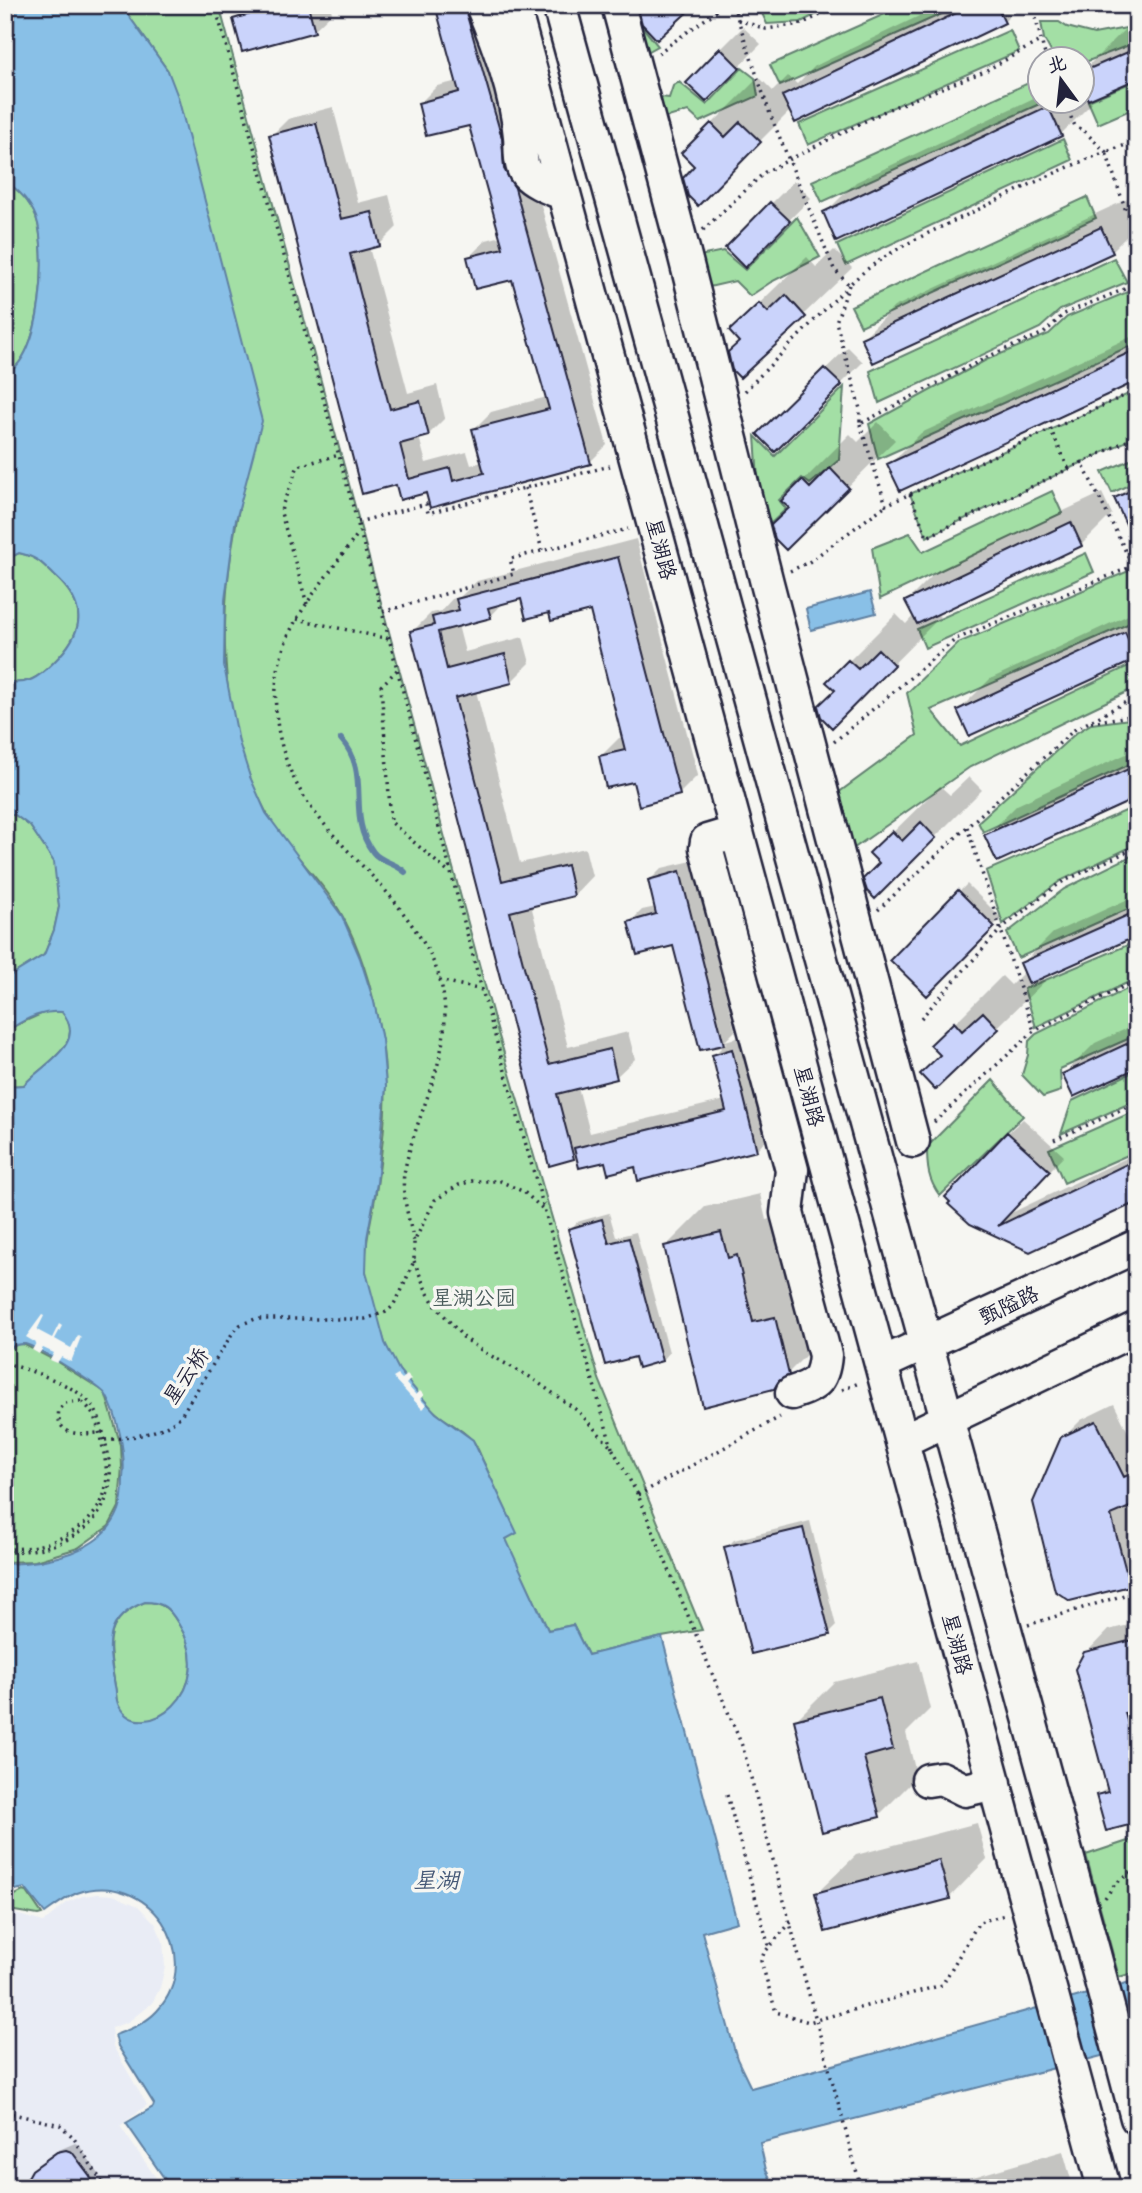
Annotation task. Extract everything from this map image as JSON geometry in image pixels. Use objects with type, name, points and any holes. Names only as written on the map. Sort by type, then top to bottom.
[{"type":"street","points":[[482,5],[518,118],[524,171],[542,184],[564,194]]},
{"type":"street","name":"星湖路","points":[[513,5],[737,832],[875,1371],[902,1441],[1104,2188]]},
{"type":"street","points":[[559,5],[1137,2118]]},
{"type":"street","points":[[618,5],[913,1141]]},
{"type":"street","points":[[737,653],[782,635]]},
{"type":"street","points":[[737,832],[707,841],[706,848],[792,1170],[787,1213],[825,1355],[822,1376],[790,1403]]},
{"type":"street","name":"甄隘路","points":[[875,1371],[926,1344],[1137,1246]]},
{"type":"street","points":[[902,1441],[1137,1328]]},
{"type":"street","points":[[925,1525],[972,1510]]},
{"type":"street","points":[[928,1780],[941,1778],[965,1790],[995,1783]]},
{"type":"path","points":[[215,5],[358,522],[482,990],[612,1448],[638,1495],[743,1748],[862,2188]]},
{"type":"path","points":[[636,68],[725,5]]},
{"type":"path","points":[[733,5],[789,160],[834,270],[849,285]]},
{"type":"path","points":[[738,20],[766,29],[801,24],[842,5]]},
{"type":"path","points":[[1029,5],[1042,46]]},
{"type":"path","points":[[683,249],[765,172],[889,109],[985,71],[1040,41]]},
{"type":"path","points":[[1070,116],[1075,126],[1106,152],[1125,208],[1137,227]]},
{"type":"path","points":[[724,412],[865,269],[894,250],[1056,171],[1137,141]]},
{"type":"path","points":[[1137,241],[1137,266]]},
{"type":"path","points":[[860,424],[986,357],[1044,333],[1064,314],[1137,284]]},
{"type":"path","points":[[849,285],[836,322],[860,409],[860,424],[886,505]]},
{"type":"path","points":[[809,562],[886,505],[1137,390]]},
{"type":"path","points":[[1050,428],[1068,468]]},
{"type":"path","points":[[910,495],[927,537],[1137,436]]},
{"type":"path","points":[[307,604],[282,506],[298,466],[339,455]]},
{"type":"path","points":[[1081,461],[1137,574]]},
{"type":"path","points":[[358,522],[426,505],[428,513],[611,466]]},
{"type":"path","points":[[525,488],[542,551]]},
{"type":"path","points":[[382,612],[514,574],[510,559],[653,522]]},
{"type":"path","points":[[360,531],[297,619],[284,647],[277,679],[275,715],[278,735],[292,774],[308,803],[332,834],[386,891],[418,932],[439,980],[444,1001],[441,1050],[404,1177],[414,1242],[414,1261],[435,1305],[463,1337],[484,1352],[530,1377],[578,1411],[612,1448]]},
{"type":"path","points":[[815,758],[957,639],[1133,566]]},
{"type":"path","points":[[297,619],[389,639]]},
{"type":"path","points":[[397,670],[381,686],[391,822],[451,875]]},
{"type":"path","points":[[875,914],[1074,730],[1137,696]]},
{"type":"path","points":[[1089,722],[1130,716],[1137,718]]},
{"type":"path","points":[[967,827],[1034,1031]]},
{"type":"path","points":[[921,1018],[1002,928],[1060,883],[1137,847]]},
{"type":"path","points":[[439,980],[482,990]]},
{"type":"path","points":[[913,1141],[1034,1031],[1137,980]]},
{"type":"path","points":[[1054,1140],[1137,1103]]},
{"type":"path","points":[[414,1242],[435,1200],[459,1185],[472,1181],[500,1181],[513,1186],[545,1211]]},
{"type":"path","name":"星云桥","points":[[105,1440],[151,1434],[180,1417],[240,1325],[247,1321],[365,1319],[377,1316],[392,1307],[414,1261]]},
{"type":"path","points":[[5,1363],[66,1386],[88,1400],[98,1416],[112,1475],[106,1504],[90,1525],[74,1537],[53,1547],[28,1552],[5,1550]]},
{"type":"path","points":[[833,1394],[875,1371]]},
{"type":"path","points":[[5,1550],[45,1544],[68,1534],[87,1520],[101,1504],[106,1489],[107,1471],[102,1447],[96,1421],[88,1406],[81,1401],[65,1403],[60,1409],[59,1423],[63,1428],[77,1435],[103,1432]]},
{"type":"path","points":[[638,1495],[767,1423],[790,1403]]},
{"type":"path","points":[[1005,1632],[1137,1591]]},
{"type":"path","points":[[727,1795],[769,1947]]},
{"type":"path","points":[[1102,1902],[1115,1884],[1137,1868]]},
{"type":"path","points":[[790,1922],[761,1961],[776,2012],[809,2022],[942,1985],[979,1922],[1014,1912]]},
{"type":"path","points":[[5,2112],[60,2125],[73,2137],[106,2188]]},
{"type":"shaded area","points":[[98,1894],[113,1895],[138,1906],[155,1923],[163,1941],[165,1967],[160,1988],[152,2003],[128,2022],[111,2028],[113,2046],[147,2105],[120,2126],[163,2188],[5,2188],[5,1915],[9,1912],[43,1922],[68,1902]]},
{"type":"green space","name":"星湖公园","points":[[121,5],[219,5],[494,1019],[599,1379],[702,1630],[588,1655],[573,1625],[548,1630],[505,1539],[516,1533],[476,1445],[465,1433],[431,1409],[415,1392],[385,1343],[366,1271],[385,1111],[384,1055],[378,1022],[371,991],[350,931],[325,889],[273,824],[247,770],[235,730],[228,689],[226,605],[236,521],[245,480],[168,71]]},
{"type":"green space","points":[[758,5],[835,5],[801,22],[767,24]]},
{"type":"green space","points":[[905,5],[962,5],[780,86],[770,65]]},
{"type":"green space","points":[[629,10],[658,46],[640,56]]},
{"type":"green space","points":[[1041,22],[1059,22],[1067,27],[1094,34],[1137,26],[1137,42],[1096,58],[1096,46],[1048,46]]},
{"type":"green space","points":[[1010,30],[1019,51],[808,145],[799,124]]},
{"type":"green space","points":[[742,68],[755,78],[758,96],[700,122],[688,111],[655,121],[651,96],[669,98],[673,86],[679,82],[707,105]]},
{"type":"green space","points":[[1137,80],[1137,107],[1098,124],[1095,116],[1096,98]]},
{"type":"green space","points":[[1026,84],[1026,110],[822,202],[812,181]]},
{"type":"green space","points":[[1063,139],[1072,160],[846,265],[837,245]]},
{"type":"green space","points":[[5,181],[24,197],[34,212],[42,253],[35,326],[28,348],[18,364],[5,374]]},
{"type":"green space","points":[[1087,197],[1096,218],[861,326],[851,306]]},
{"type":"green space","points":[[797,217],[820,257],[750,296],[735,281],[696,290],[690,258],[723,251],[745,270]]},
{"type":"green space","points":[[1114,258],[1127,282],[1060,310],[1040,328],[879,403],[870,371]]},
{"type":"green space","points":[[1137,288],[1137,343],[878,459],[869,424],[986,360],[1049,334],[1067,317]]},
{"type":"green space","points":[[844,387],[839,460],[810,484],[802,478],[779,500],[786,509],[765,529],[746,487],[758,480],[755,436],[775,456]]},
{"type":"green space","points":[[1137,390],[1137,436],[927,537],[910,494]]},
{"type":"green space","points":[[1137,457],[1137,481],[1112,493],[1102,472]]},
{"type":"green space","points":[[1052,491],[1062,513],[880,599],[872,548],[910,533],[923,552]]},
{"type":"green space","points":[[19,553],[39,561],[66,587],[77,609],[78,620],[71,641],[48,668],[32,680],[13,682],[5,681],[5,560]]},
{"type":"green space","points":[[1086,553],[1094,572],[925,648],[917,629]]},
{"type":"green space","points":[[1131,570],[1137,584],[1137,620],[931,710],[960,746],[1137,662],[1137,687],[970,767],[847,853],[838,793],[917,735],[907,693],[958,643]]},
{"type":"green space","points":[[1137,720],[1137,761],[983,832],[978,822],[1076,733],[1091,724]]},
{"type":"green space","points":[[1137,806],[1137,844],[1060,881],[1003,924],[986,871]]},
{"type":"green space","points":[[5,815],[15,815],[30,826],[55,862],[59,907],[44,955],[5,979]]},
{"type":"green space","points":[[1137,853],[1137,905],[1018,958],[1007,933],[1064,889]]},
{"type":"green space","points":[[1137,941],[1137,978],[1036,1027],[1024,989]]},
{"type":"green space","points":[[1137,984],[1137,1035],[1060,1069],[1061,1091],[1043,1097],[1022,1075],[1029,1041],[1036,1034]]},
{"type":"green space","points":[[48,1011],[62,1012],[69,1024],[70,1034],[66,1044],[60,1053],[24,1085],[9,1086],[5,1082],[5,1033],[14,1026]]},
{"type":"green space","points":[[1137,1070],[1137,1100],[1061,1134],[1072,1101]]},
{"type":"green space","points":[[993,1080],[1023,1116],[940,1196],[929,1173],[927,1147]]},
{"type":"green space","points":[[1137,1110],[1137,1151],[1064,1183],[1049,1149]]},
{"type":"green space","points":[[23,1344],[105,1392],[121,1446],[119,1507],[109,1526],[78,1548],[35,1561],[5,1562],[5,1352],[14,1345]]},
{"type":"green space","points":[[145,1602],[161,1605],[175,1618],[189,1648],[190,1671],[184,1690],[173,1706],[159,1716],[144,1721],[130,1718],[119,1707],[110,1647],[111,1636],[121,1617]]},
{"type":"green space","points":[[1137,1838],[1137,1972],[1119,1977],[1086,1855]]},
{"type":"green space","points":[[23,1891],[27,1892],[42,1914],[9,1910],[5,1912],[5,1900]]},
{"type":"water","name":"星湖","points":[[5,5],[121,5],[168,71],[178,97],[262,421],[235,524],[225,600],[224,666],[239,742],[250,777],[266,813],[342,916],[360,958],[374,1002],[382,1040],[386,1086],[377,1183],[367,1238],[366,1272],[385,1343],[399,1370],[436,1413],[473,1440],[517,1533],[506,1539],[548,1630],[573,1625],[588,1655],[662,1637],[737,1922],[702,1932],[737,2059],[751,2088],[1137,1980],[1137,2047],[760,2143],[766,2170],[775,2188],[171,2188],[126,2123],[154,2104],[118,2046],[115,2035],[152,2016],[171,1989],[176,1965],[173,1942],[162,1922],[147,1905],[126,1893],[103,1889],[77,1893],[45,1913],[25,1888],[5,1896],[5,1564],[37,1561],[71,1553],[100,1536],[111,1525],[119,1510],[124,1468],[117,1424],[102,1391],[31,1346],[19,1344],[5,1350],[5,1082],[9,1086],[24,1085],[60,1053],[70,1034],[69,1024],[62,1012],[32,1017],[5,1033],[5,979],[44,955],[59,907],[54,862],[30,826],[15,815],[5,815],[5,681],[32,680],[42,673],[71,641],[78,620],[73,598],[43,564],[19,553],[5,560],[5,374],[18,364],[28,348],[35,326],[42,253],[34,212],[24,197],[5,181]],"holes":[[[145,1602],[156,1603],[172,1613],[189,1648],[190,1671],[184,1690],[173,1706],[159,1716],[144,1720],[130,1717],[119,1706],[110,1647],[114,1626],[131,1609]]]},
{"type":"water","points":[[870,592],[876,613],[811,630],[806,609]]},
{"type":"pier","points":[[42,1315],[44,1316],[37,1330],[52,1338],[59,1324],[62,1326],[55,1339],[71,1348],[78,1335],[81,1337],[71,1362],[61,1357],[57,1363],[50,1360],[54,1353],[43,1348],[39,1354],[32,1350],[36,1343],[26,1337]]},
{"type":"pier","points":[[398,1375],[402,1379],[407,1375],[411,1379],[406,1384],[416,1395],[420,1391],[424,1395],[420,1399],[426,1405],[422,1409],[393,1378]]},
{"type":"building","points":[[282,5],[308,5],[315,32],[242,52],[233,19]]},
{"type":"building","points":[[435,5],[464,5],[502,138],[504,169],[515,188],[591,464],[430,508],[426,493],[400,500],[396,485],[362,494],[269,135],[316,123],[341,219],[372,212],[380,246],[350,254],[390,409],[420,401],[429,436],[400,444],[409,479],[450,468],[453,481],[484,473],[472,429],[549,409],[512,280],[475,289],[467,257],[503,248],[469,126],[426,136],[418,103],[459,92]]},
{"type":"building","points":[[637,5],[695,5],[657,40],[642,24]]},
{"type":"building","points":[[973,5],[996,5],[1005,23],[795,123],[782,96]]},
{"type":"building","points":[[720,48],[740,68],[706,102],[686,83]]},
{"type":"building","points":[[1137,48],[1137,79],[1096,97],[1096,66]]},
{"type":"building","points":[[1027,116],[1053,116],[1062,136],[836,242],[823,212]]},
{"type":"building","points":[[740,122],[761,142],[698,206],[688,196],[683,178],[694,166],[681,153],[711,123],[725,137]]},
{"type":"building","points":[[770,202],[790,221],[745,268],[725,248]]},
{"type":"building","points":[[1101,227],[1113,253],[873,363],[861,338]]},
{"type":"building","points":[[786,295],[806,317],[740,378],[732,370],[728,352],[739,342],[729,331],[759,303],[768,312]]},
{"type":"building","points":[[1137,349],[1137,381],[900,491],[887,464]]},
{"type":"building","points":[[824,368],[842,385],[775,452],[757,434]]},
{"type":"building","points":[[830,468],[849,488],[786,550],[775,539],[771,525],[789,508],[781,501],[802,480],[810,488]]},
{"type":"building","points":[[1137,488],[1137,548],[1114,498]]},
{"type":"building","points":[[1071,522],[1082,546],[917,624],[905,601]]},
{"type":"building","points":[[618,557],[680,795],[639,806],[633,782],[606,788],[599,756],[625,750],[590,611],[551,621],[549,613],[526,619],[521,599],[488,608],[491,618],[438,632],[447,669],[505,654],[512,683],[455,698],[502,881],[567,865],[574,896],[510,912],[549,1064],[610,1049],[617,1079],[557,1094],[574,1159],[549,1166],[410,631],[434,625],[432,617],[459,610],[456,599]]},
{"type":"building","points":[[1125,632],[1137,659],[969,736],[957,710]]},
{"type":"building","points":[[878,649],[894,665],[832,728],[821,717],[818,706],[835,690],[826,682],[848,660],[858,669]]},
{"type":"building","points":[[1137,765],[1137,798],[997,862],[984,835]]},
{"type":"building","points":[[921,822],[936,838],[875,899],[867,891],[863,879],[879,863],[869,853],[892,831],[902,841]]},
{"type":"building","points":[[680,871],[724,1045],[700,1050],[673,946],[637,955],[628,922],[656,914],[648,880]]},
{"type":"building","points":[[958,890],[995,927],[927,996],[890,960]]},
{"type":"building","points":[[1137,911],[1137,936],[1029,984],[1020,963]]},
{"type":"building","points":[[983,1012],[999,1029],[935,1090],[920,1074],[940,1055],[930,1045],[954,1022],[962,1031]]},
{"type":"building","points":[[1137,1039],[1137,1068],[1073,1097],[1062,1074]]},
{"type":"building","points":[[732,1049],[757,1151],[638,1181],[635,1167],[608,1174],[605,1162],[579,1168],[574,1148],[726,1111],[712,1055]]},
{"type":"building","points":[[1007,1132],[1050,1171],[998,1226],[1137,1159],[1137,1202],[1030,1252],[970,1224],[948,1204],[950,1202],[945,1197]]},
{"type":"building","points":[[602,1219],[609,1243],[629,1238],[662,1361],[638,1368],[635,1357],[605,1365],[568,1229]]},
{"type":"building","points":[[721,1232],[728,1258],[737,1255],[753,1322],[775,1317],[789,1375],[779,1381],[774,1389],[703,1407],[664,1246]]},
{"type":"building","points":[[1096,1421],[1124,1477],[1137,1471],[1137,1504],[1111,1515],[1130,1586],[1070,1601],[1055,1591],[1033,1502],[1061,1437]]},
{"type":"building","points":[[803,1528],[830,1635],[751,1654],[724,1547]]},
{"type":"building","points":[[1137,1639],[1137,1709],[1125,1713],[1137,1757],[1137,1823],[1106,1831],[1096,1795],[1108,1792],[1075,1669],[1084,1652]]},
{"type":"building","points":[[880,1698],[893,1749],[864,1757],[880,1817],[822,1832],[794,1720]]},
{"type":"building","points":[[939,1860],[950,1899],[825,1932],[815,1893]]},
{"type":"building","points":[[57,2152],[72,2152],[90,2176],[94,2188],[22,2188],[32,2170]]},
{"type":"waterway","points":[[341,739],[356,766],[359,809],[365,838],[376,855],[405,872]]}]
